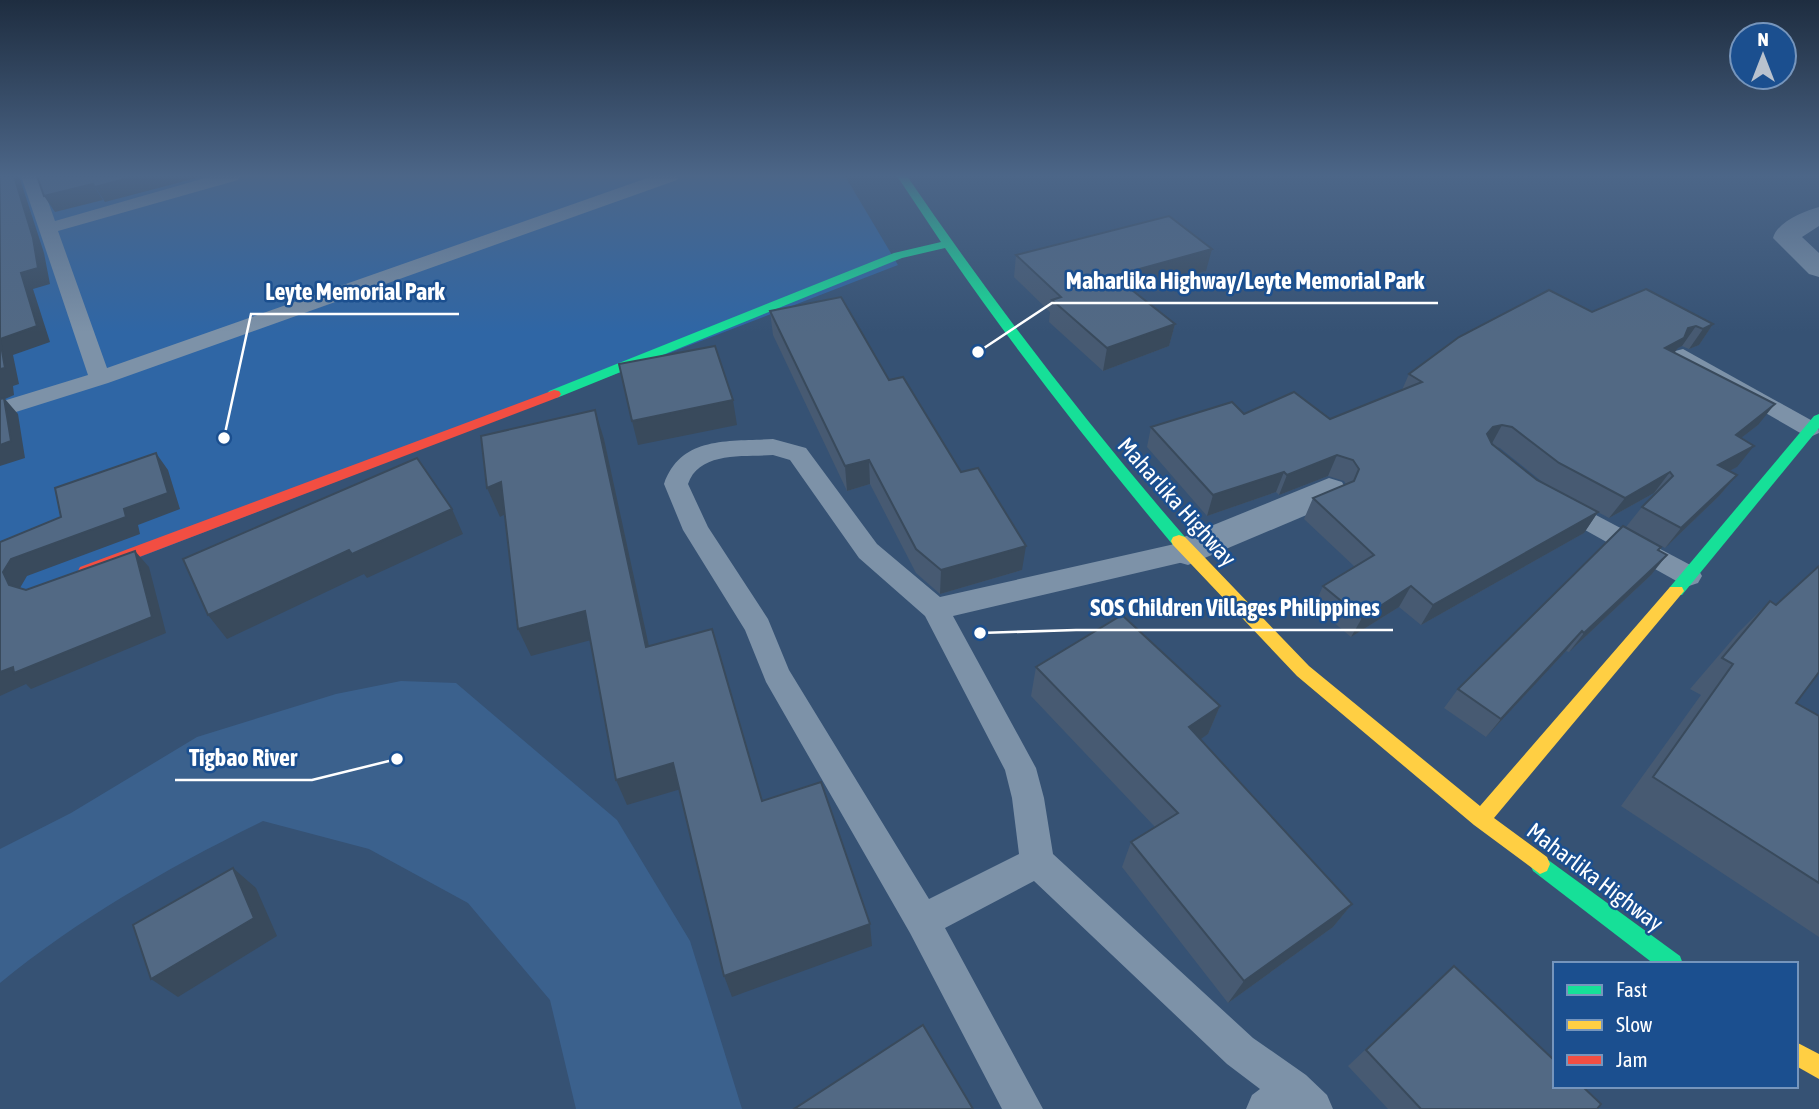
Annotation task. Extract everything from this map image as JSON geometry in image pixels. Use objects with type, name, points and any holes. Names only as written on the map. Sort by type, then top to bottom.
[{"type":"main road","name":"Maharlika Highway","points":[[936,228],[1103,454],[1188,551],[1303,671],[1481,819],[1669,962]]},
{"type":"main road","points":[[75,575],[501,415],[886,260],[947,244]]},
{"type":"main road","points":[[1481,819],[1815,424]]},
{"type":"main road","points":[[1798,1054],[1819,1068]]},
{"type":"street","points":[[1797,228],[1788,233],[1787,237],[1819,268]]},
{"type":"street","points":[[1188,551],[1329,491]]},
{"type":"lane","points":[[49,228],[100,378]]},
{"type":"lane","points":[[0,410],[100,378],[525,228]]},
{"type":"lane","points":[[1683,356],[1815,424]]},
{"type":"lane","points":[[1023,1109],[922,921],[776,674],[758,627],[696,530],[676,484],[680,472],[689,461],[712,451],[773,447],[798,454],[868,551],[935,609],[1020,768],[1028,798],[1037,862],[1240,1051],[1290,1102]]},
{"type":"lane","points":[[1535,492],[1689,576]]},
{"type":"lane","points":[[935,609],[1188,551]]},
{"type":"lane","points":[[922,921],[1037,862]]},
{"type":"shaded area","points":[[0,228],[876,228],[898,265],[0,611]]},
{"type":"shaded area","points":[[401,681],[456,683],[617,820],[690,941],[742,1109],[576,1109],[550,1000],[468,903],[369,849],[263,821],[127,894],[61,937],[0,983],[0,849],[71,813],[197,737],[336,694]]},
{"type":"building","points":[[0,228],[30,228],[38,268],[21,273],[37,326],[0,339]]},
{"type":"building","points":[[1123,228],[1184,228],[1212,249],[1114,276],[1175,324],[1107,348],[1052,300],[1061,297],[1016,255]]},
{"type":"building","points":[[1646,289],[1713,324],[1703,329],[1696,326],[1688,328],[1684,338],[1665,348],[1775,404],[1736,435],[1754,446],[1718,465],[1737,475],[1681,528],[1642,507],[1673,476],[1670,472],[1625,498],[1559,463],[1512,427],[1493,427],[1487,434],[1492,444],[1537,480],[1598,512],[1433,605],[1411,586],[1362,618],[1323,586],[1374,555],[1313,498],[1354,481],[1359,469],[1353,460],[1337,455],[1287,475],[1284,472],[1213,495],[1151,427],[1232,402],[1244,414],[1294,392],[1330,419],[1422,382],[1409,374],[1459,337],[1549,290],[1592,312]]},
{"type":"building","points":[[841,297],[889,380],[903,377],[961,472],[978,468],[1026,546],[941,570],[916,549],[869,460],[845,466],[770,311]]},
{"type":"building","points":[[0,339],[5,368],[0,369]]},
{"type":"building","points":[[715,346],[733,400],[632,421],[619,364]]},
{"type":"building","points":[[4,398],[11,441],[0,445],[0,399]]},
{"type":"building","points":[[595,410],[646,647],[712,629],[762,801],[821,782],[870,924],[724,976],[673,763],[616,780],[585,611],[518,629],[501,482],[487,488],[481,436]]},
{"type":"building","points":[[156,453],[168,493],[124,509],[126,517],[11,559],[3,572],[9,585],[26,590],[135,551],[152,617],[14,673],[13,667],[0,672],[0,542],[61,517],[55,488]]},
{"type":"building","points":[[417,458],[452,509],[352,554],[349,550],[208,615],[183,559]]},
{"type":"building","points":[[1623,526],[1661,547],[1658,550],[1667,555],[1584,633],[1582,631],[1501,719],[1458,689]]},
{"type":"building","points":[[1819,566],[1819,672],[1796,703],[1819,716],[1819,883],[1653,777],[1733,664],[1722,658],[1770,601],[1776,605]]},
{"type":"building","points":[[1122,615],[1220,706],[1189,727],[1352,904],[1244,981],[1131,842],[1178,813],[1036,667]]},
{"type":"building","points":[[233,868],[254,918],[151,979],[133,925]]},
{"type":"building","points":[[1454,966],[1553,1059],[1553,1088],[1584,1088],[1601,1104],[1597,1109],[1421,1109],[1366,1050]]},
{"type":"building","points":[[923,1025],[973,1109],[794,1109]]},
{"type":"traffic: fast","points":[[937,228],[1034,363],[1179,541]]},
{"type":"traffic: fast","points":[[554,394],[898,255],[947,244]]},
{"type":"traffic: fast","points":[[1676,591],[1819,419]]},
{"type":"traffic: fast","points":[[1540,864],[1669,962]]},
{"type":"traffic: slow","points":[[1179,541],[1303,671],[1481,819],[1540,864]]},
{"type":"traffic: slow","points":[[1481,819],[1676,591]]},
{"type":"traffic: slow","points":[[1798,1054],[1819,1067]]},
{"type":"traffic: jam","points":[[86,571],[554,394]]},
{"type":"place","name":"Maharlika Highway/Leyte Memorial Park","points":[[978,352]]},
{"type":"place","name":"Leyte Memorial Park","points":[[224,438]]},
{"type":"place","name":"SOS Children Villages Philippines","points":[[980,633]]},
{"type":"place","name":"Tigbao River","points":[[397,759]]}]
